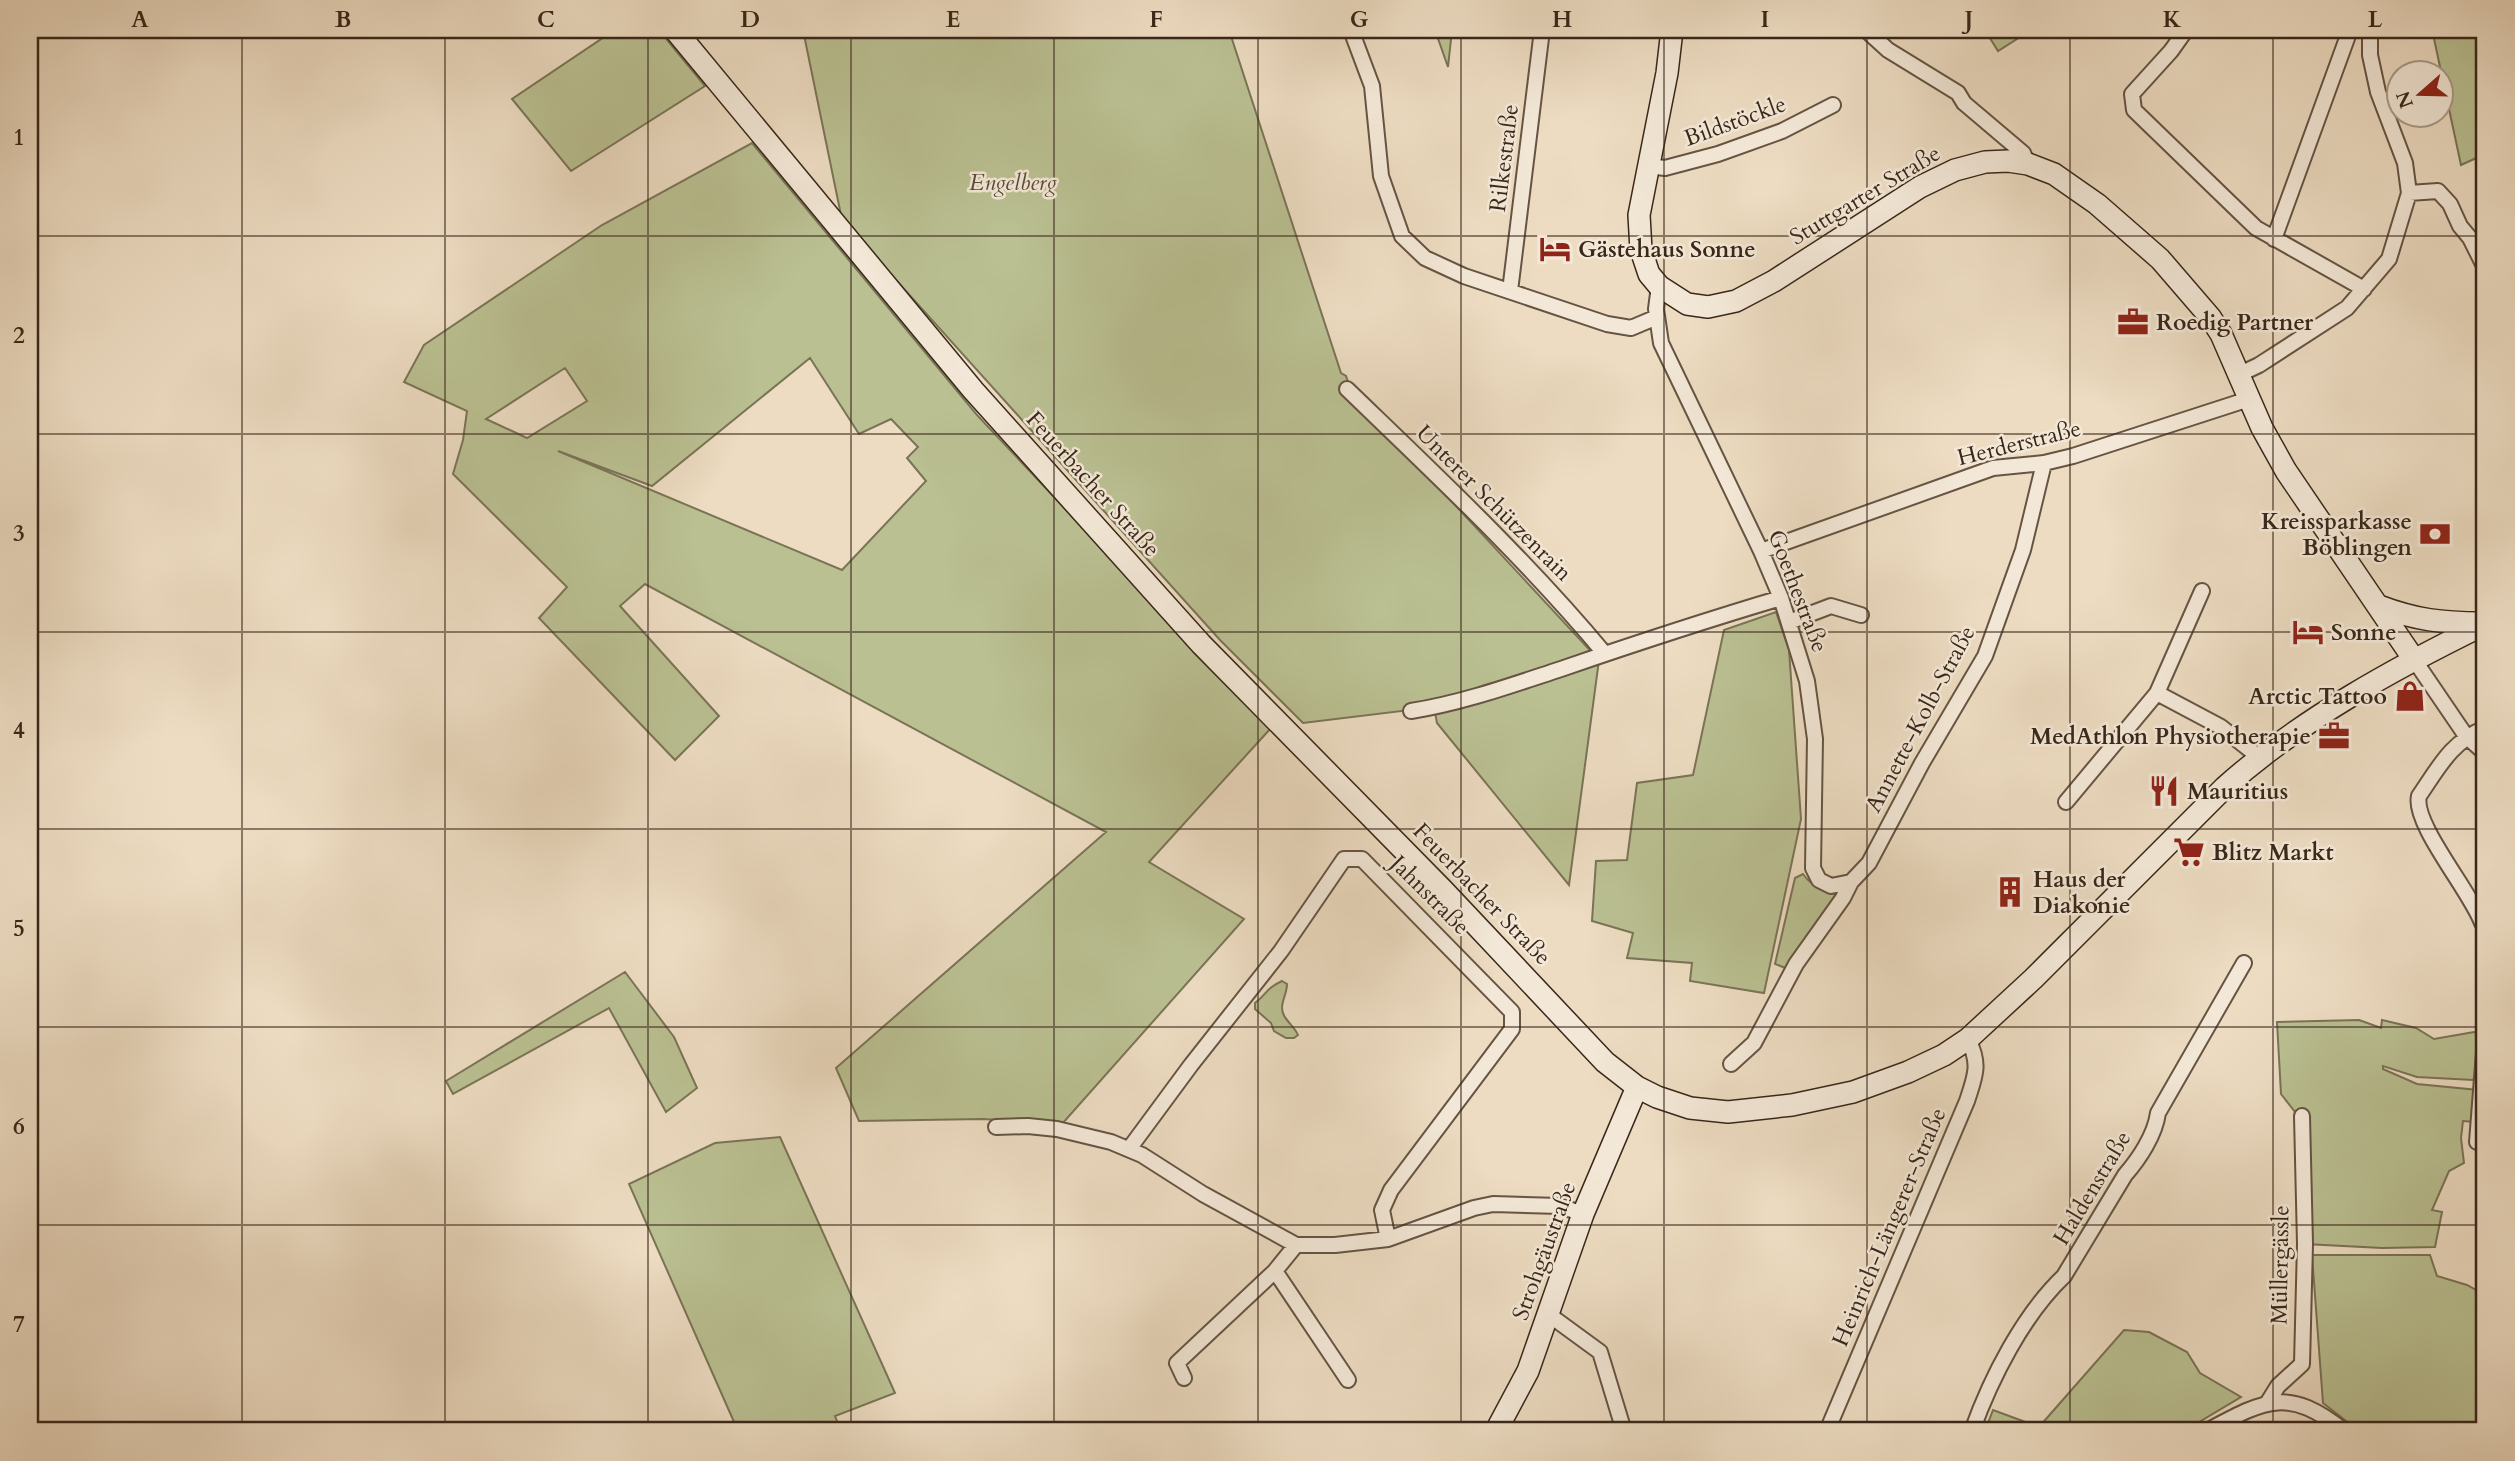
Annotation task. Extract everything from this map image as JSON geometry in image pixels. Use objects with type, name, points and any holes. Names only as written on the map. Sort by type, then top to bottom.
[{"type":"main road","name":"Feuerbacher Straße","points":[[675,30],[973,390],[1200,644],[1438,885],[1605,1062],[1637,1087],[1690,1108],[1728,1112],[1791,1105],[1853,1092],[1908,1072],[1944,1055],[1968,1040],[2033,979],[2225,787],[2259,757],[2311,722],[2485,623]]},
{"type":"main road","points":[[1659,286],[1649,274],[1641,250],[1639,215],[1672,30]]},
{"type":"main road","name":"Stuttgarter Straße","points":[[1659,286],[1687,304],[1708,307],[1736,301],[1774,282],[1920,187],[1955,170],[1985,162],[2008,161],[2028,164],[2054,174],[2097,204],[2160,259],[2210,317],[2240,374],[2262,428],[2286,471],[2415,661]]},
{"type":"main road","points":[[2379,606],[2431,622],[2485,623]]},
{"type":"main road","name":"Strohgäustraße","points":[[1496,1431],[1528,1371],[1583,1214],[1637,1087]]},
{"type":"street","points":[[1351,30],[1372,86],[1381,176],[1402,236],[1425,258],[1464,276],[1607,324],[1631,328],[1657,317]]},
{"type":"street","name":"Rilkestraße","points":[[1510,291],[1542,30]]},
{"type":"street","points":[[1866,30],[1888,50],[1958,93],[1964,103],[2022,153],[2028,164]]},
{"type":"street","points":[[2186,30],[2132,94],[2134,110],[2256,228],[2364,289]]},
{"type":"street","points":[[2274,239],[2350,30]]},
{"type":"street","points":[[2240,374],[2259,365],[2347,308],[2389,259],[2409,192],[2405,163],[2378,92],[2370,55],[2370,30]]},
{"type":"street","name":"Bildstöckle","points":[[1648,166],[1665,169],[1718,154],[1782,131],[1833,105]]},
{"type":"street","points":[[2409,192],[2438,191],[2450,204],[2485,268]]},
{"type":"street","name":"Goethestraße","points":[[1659,286],[1657,317],[1661,343],[1761,551],[1790,622],[1807,681],[1815,739],[1812,868],[1819,880],[1831,887],[1851,882]]},
{"type":"street","name":"Unterer Schützenrain","points":[[1347,389],[1521,562],[1575,618],[1605,654]]},
{"type":"street","name":"Herderstraße","points":[[1761,551],[1993,468],[2044,463],[2249,399]]},
{"type":"street","name":"Annette-Kolb-Straße","points":[[1851,882],[1862,872],[1985,656],[2023,550],[2044,463]]},
{"type":"street","points":[[2066,803],[2157,693],[2202,591]]},
{"type":"street","points":[[1411,711],[1471,697],[1680,628],[1781,598]]},
{"type":"street","points":[[1790,622],[1831,606],[1861,615]]},
{"type":"street","points":[[2415,661],[2466,736],[2485,753]]},
{"type":"street","points":[[2157,693],[2221,727],[2259,757]]},
{"type":"street","points":[[2483,925],[2424,824],[2417,805],[2419,796],[2450,751],[2466,736],[2485,728]]},
{"type":"street","name":"Jahnstraße","points":[[1129,1150],[1207,1044],[1281,951],[1344,859],[1362,859],[1512,1012],[1512,1029],[1391,1190],[1382,1210],[1388,1239]]},
{"type":"street","points":[[1731,1064],[1754,1043],[1796,964],[1843,898],[1851,882]]},
{"type":"street","name":"Haldenstraße","points":[[1972,1431],[1999,1367],[2052,1288],[2064,1276],[2135,1163],[2156,1123],[2158,1113],[2244,963]]},
{"type":"street","name":"Heinrich-Längerer-Straße","points":[[1827,1431],[1967,1101],[1977,1067],[1975,1054],[1968,1040]]},
{"type":"street","points":[[2481,1143],[2485,1040]]},
{"type":"street","name":"Müllergässle","points":[[2268,1402],[2278,1386],[2302,1364],[2305,1244],[2302,1116]]},
{"type":"street","points":[[996,1127],[1057,1129],[1102,1139],[1142,1155],[1203,1194],[1296,1245],[1388,1239],[1474,1208],[1493,1204],[1563,1206],[1583,1214]]},
{"type":"street","points":[[1184,1378],[1177,1363],[1275,1270],[1296,1245]]},
{"type":"street","points":[[1275,1270],[1348,1380]]},
{"type":"street","points":[[1548,1314],[1600,1352],[1624,1431]]},
{"type":"street","points":[[2207,1431],[2268,1402],[2287,1401],[2328,1419],[2344,1431]]},
{"type":"green space","points":[[609,30],[659,30],[705,86],[571,171],[512,99],[610,33]]},
{"type":"green space","name":"Engelberg","points":[[803,30],[1229,30],[1341,373],[1346,376],[1352,394],[1599,660],[1569,885],[1437,723],[1434,707],[1303,723],[1220,640],[842,220]]},
{"type":"green space","points":[[1435,30],[1452,30],[1448,67]]},
{"type":"green space","points":[[1985,30],[2031,30],[1998,51]]},
{"type":"green space","points":[[2434,30],[2485,30],[2485,154],[2461,165],[2454,130],[2456,130],[2456,60],[2439,60]]},
{"type":"green space","points":[[752,143],[977,415],[1271,728],[1149,862],[1244,919],[1062,1124],[983,1119],[859,1121],[836,1068],[1106,832],[645,584],[620,606],[719,716],[675,760],[539,618],[567,587],[453,474],[463,440],[467,411],[404,382],[424,345],[602,225]],"holes":[[[810,358],[859,434],[891,419],[918,447],[907,458],[926,481],[842,570],[558,451],[652,486]],[[565,368],[587,401],[527,438],[486,419]]]},
{"type":"green space","points":[[1776,612],[1789,650],[1801,819],[1764,993],[1690,981],[1692,963],[1627,958],[1633,933],[1592,921],[1596,861],[1627,860],[1637,783],[1693,775],[1724,630]]},
{"type":"green space","points":[[1803,874],[1816,886],[1833,892],[1837,899],[1788,969],[1775,964],[1795,878]]},
{"type":"green space","points":[[625,972],[674,1037],[697,1088],[666,1112],[609,1008],[453,1094],[446,1081]]},
{"type":"green space","points":[[1282,981],[1287,984],[1283,1012],[1298,1035],[1294,1038],[1286,1038],[1274,1031],[1271,1023],[1255,1009],[1255,1003]]},
{"type":"green space","points":[[2359,1020],[2381,1028],[2382,1020],[2416,1028],[2434,1039],[2474,1032],[2485,1033],[2483,1064],[2473,1080],[2417,1077],[2383,1066],[2383,1069],[2417,1084],[2478,1090],[2475,1122],[2463,1121],[2461,1138],[2464,1163],[2449,1171],[2432,1210],[2442,1212],[2435,1247],[2382,1248],[2305,1244],[2302,1121],[2281,1094],[2277,1022]]},
{"type":"green space","points":[[780,1137],[895,1393],[835,1416],[841,1431],[738,1431],[629,1184],[715,1143]]},
{"type":"green space","points":[[2312,1255],[2430,1255],[2437,1276],[2467,1285],[2485,1295],[2485,1431],[2359,1431],[2323,1403]]},
{"type":"green space","points":[[2124,1330],[2149,1332],[2187,1352],[2200,1373],[2241,1397],[2184,1431],[1985,1431],[1993,1410],[2039,1427]]},
{"type":"place","name":"Gästehaus Sonne","points":[[1555,249]]},
{"type":"place","name":"Roedig Partner","points":[[2133,322]]},
{"type":"place","name":"Kreissparkasse Böblingen","points":[[2435,534]]},
{"type":"place","name":"Sonne","points":[[2308,632]]},
{"type":"place","name":"Arctic Tattoo","points":[[2410,696]]},
{"type":"place","name":"MedAthlon Physiotherapie","points":[[2334,736]]},
{"type":"place","name":"Mauritius","points":[[2164,791]]},
{"type":"place","name":"Blitz Markt","points":[[2189,852]]},
{"type":"place","name":"Haus der Diakonie","points":[[2010,892]]}]
